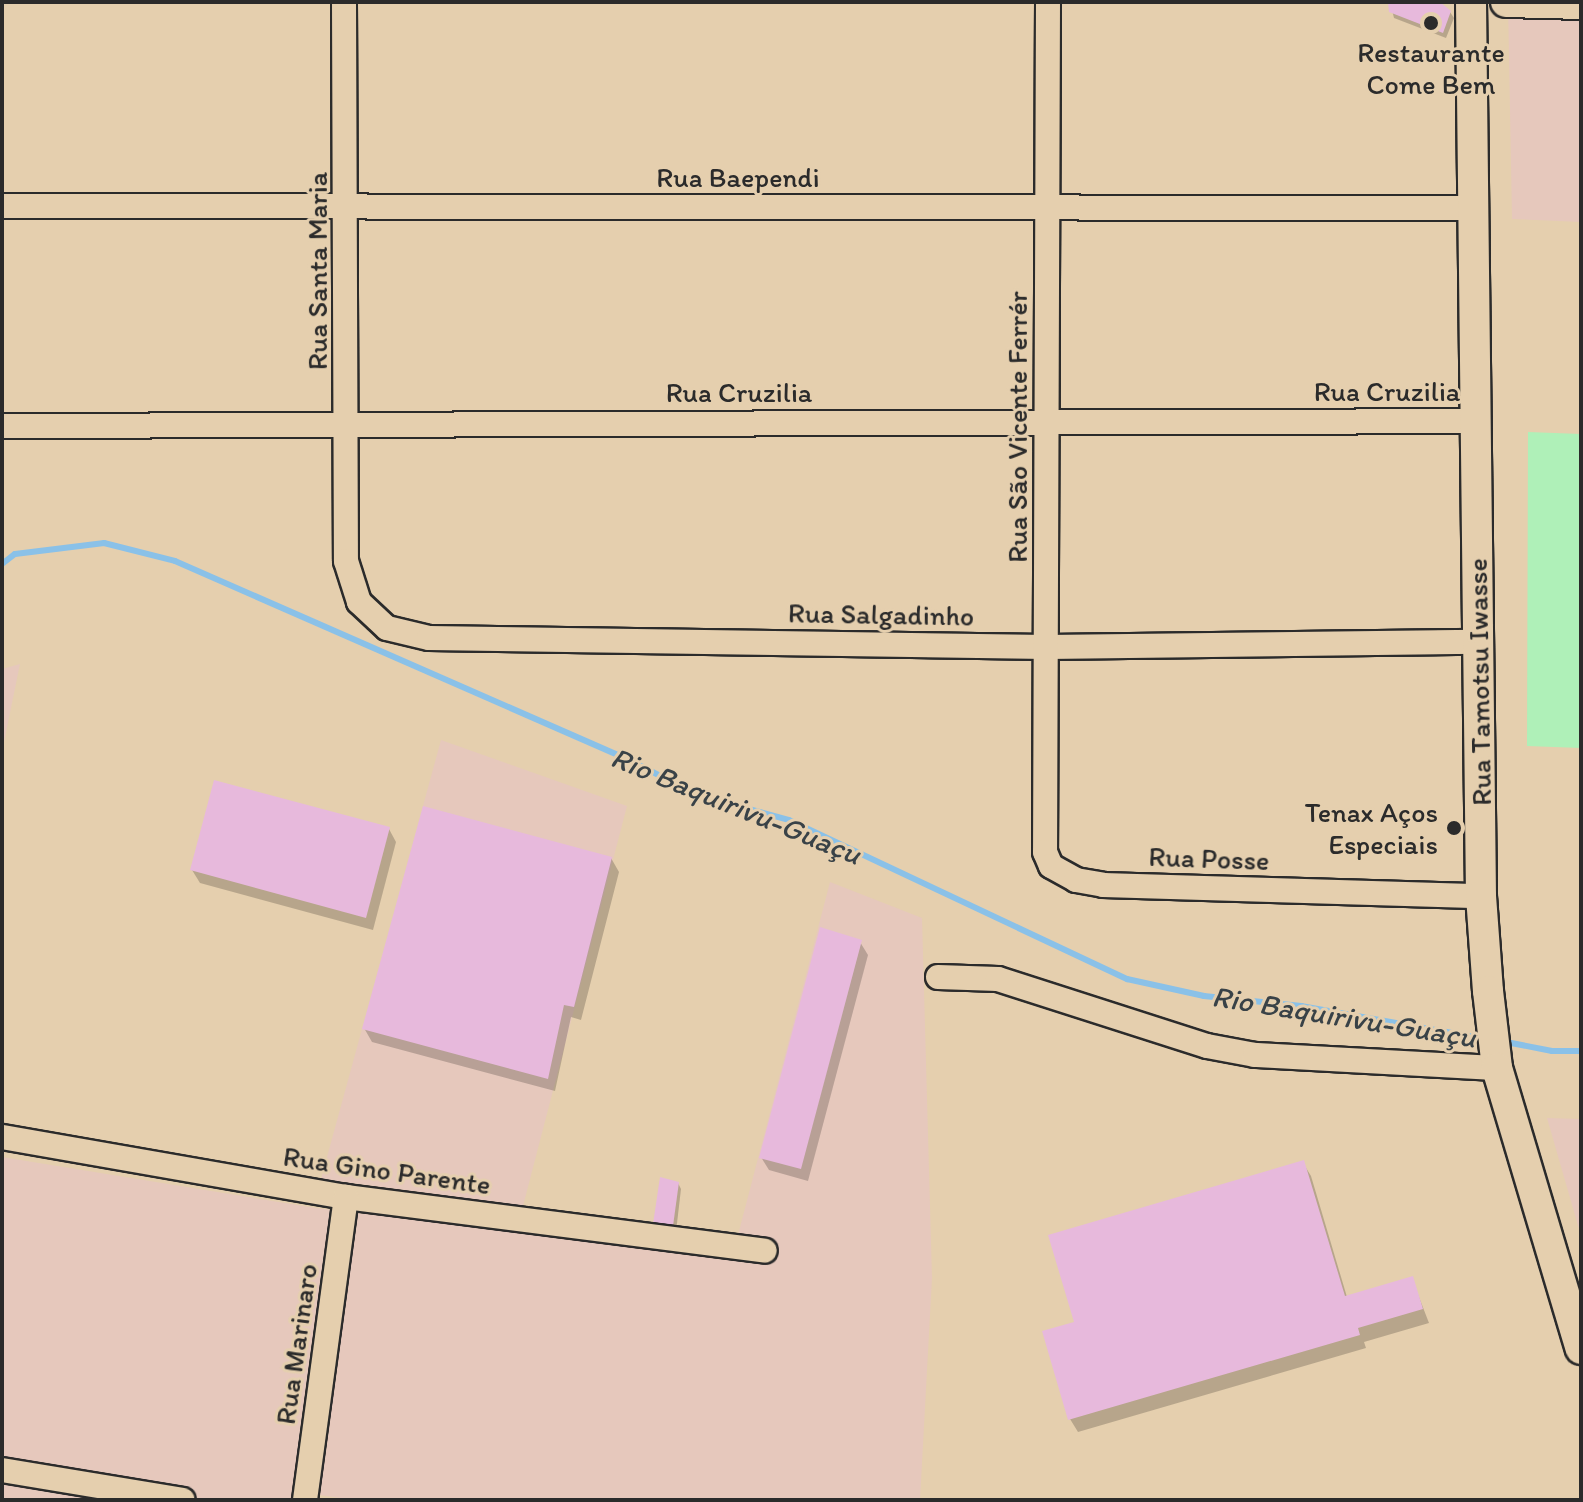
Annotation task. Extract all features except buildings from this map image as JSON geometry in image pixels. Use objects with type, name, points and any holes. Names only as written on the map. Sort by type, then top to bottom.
[{"type":"street","name":"Rua Santa Maria","points":[[344,2],[348,540]]},
{"type":"street","name":"Rua São Vicente Ferrér","points":[[1045,852],[1048,2]]},
{"type":"street","name":"Rua Tamotsu Iwasse","points":[[1471,2],[1481,896],[1491,1022],[1497,1065],[1581,1349]]},
{"type":"street","points":[[1506,2],[1581,4]]},
{"type":"street","name":"Rua Baependi","points":[[2,206],[346,209],[1474,208]]},
{"type":"street","name":"Rua Cruzilia","points":[[2,426],[1476,421]]},
{"type":"street","name":"Rua Salgadinho","points":[[348,540],[346,561],[359,602],[387,628],[406,635],[1047,647],[1478,642]]},
{"type":"street","name":"Rua Posse","points":[[1045,852],[1051,866],[1062,874],[1103,885],[1481,896]]},
{"type":"street","points":[[938,977],[998,979],[1207,1046],[1255,1055],[1497,1065]]},
{"type":"street","name":"Rua Gino Parente","points":[[2,1137],[346,1197],[765,1251]]},
{"type":"street","name":"Rua Marinaro","points":[[305,1500],[346,1197]]},
{"type":"street","points":[[2,1470],[183,1500]]},
{"type":"shaded area","points":[[1508,2],[1581,2],[1581,222],[1512,219]]},
{"type":"shaded area","points":[[20,664],[2,752],[2,669]]},
{"type":"shaded area","points":[[441,740],[627,806],[523,1206],[321,1179]]},
{"type":"shaded area","points":[[830,882],[922,918],[932,1278],[920,1500],[353,1500],[293,1491],[290,1500],[2,1500],[2,1157],[316,1208],[644,1247],[647,1223],[738,1235]]},
{"type":"shaded area","points":[[1547,1118],[1581,1119],[1581,1236]]},
{"type":"green space","points":[[1528,432],[1581,434],[1581,748],[1527,746]]},
{"type":"waterway","name":"Rio Baquirivu-Guaçu","points":[[2,564],[15,554],[104,543],[175,561],[636,763],[694,794],[789,820],[1127,979],[1204,996],[1301,1006],[1487,1039]]},
{"type":"waterway","name":"Rio Baquirivu-Guaçu","points":[[1501,1041],[1552,1051],[1581,1051]]},
{"type":"place","name":"Restaurante Come Bem","points":[[1431,23]]},
{"type":"place","name":"Tenax Aços Especiais","points":[[1454,828]]}]
